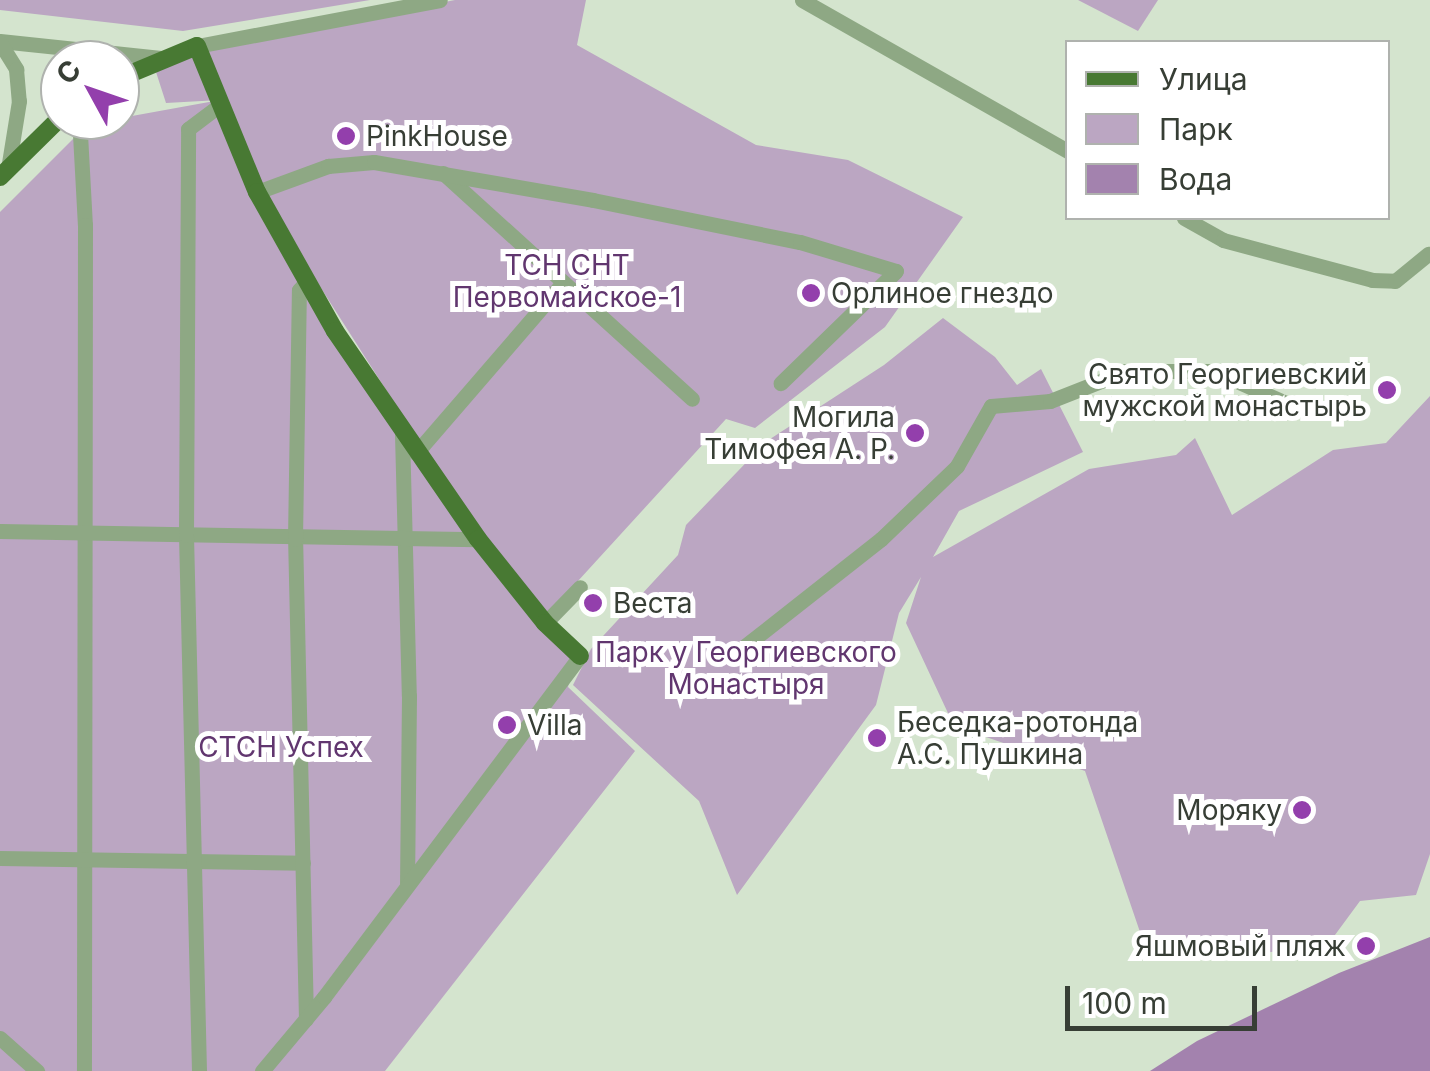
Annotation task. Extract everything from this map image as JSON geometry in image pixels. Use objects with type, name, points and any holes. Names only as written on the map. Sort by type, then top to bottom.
[{"type":"main road","points":[[140,69],[197,46],[218,106],[257,192],[402,434],[478,540],[546,623],[580,656]]},
{"type":"main road","points":[[4,173],[40,138]]},
{"type":"street","points":[[331,0],[340,17]]},
{"type":"street","points":[[197,46],[440,0]]},
{"type":"street","points":[[802,0],[1065,150]]},
{"type":"street","points":[[0,42],[163,58]]},
{"type":"street","points":[[0,42],[16,69],[19,101],[4,173]]},
{"type":"street","points":[[199,1071],[186,535],[188,130],[218,106]]},
{"type":"street","points":[[80,140],[85,225],[84,1071]]},
{"type":"street","points":[[257,192],[328,166],[374,162],[800,242],[896,271],[782,383]]},
{"type":"street","points":[[443,173],[692,399]]},
{"type":"street","points":[[1188,220],[1223,240],[1372,280],[1395,280],[1428,254]]},
{"type":"street","points":[[306,1018],[295,539],[299,290],[307,281]]},
{"type":"street","points":[[416,453],[562,284]]},
{"type":"street","points":[[745,646],[881,540],[957,466],[991,406],[1050,401],[1126,371],[1214,370],[1306,412]]},
{"type":"street","points":[[402,434],[409,696],[407,884]]},
{"type":"street","points":[[0,531],[478,540]]},
{"type":"street","points":[[546,623],[580,587]]},
{"type":"street","points":[[262,1071],[532,726],[580,656]]},
{"type":"street","points":[[0,858],[303,863]]},
{"type":"street","points":[[0,1038],[37,1071]]},
{"type":"green space","points":[[0,0],[370,0],[183,31],[0,10]]},
{"type":"green space","name":"СТСН Успех","points":[[455,0],[586,0],[577,45],[756,145],[848,160],[963,217],[885,327],[755,428],[726,419],[546,616],[480,537],[280,224],[390,407],[483,546],[575,657],[568,687],[635,751],[385,1071],[0,1071],[0,212],[72,140],[140,140],[140,115],[220,100],[166,103],[156,72],[189,52]]},
{"type":"green space","points":[[1078,0],[1158,0],[1138,31]]},
{"type":"green space","name":"Парк у Георгиевского Монастыря","points":[[943,318],[995,357],[1017,385],[1041,369],[1083,452],[959,511],[933,557],[1089,469],[1176,455],[1195,438],[1232,515],[1333,450],[1386,443],[1430,396],[1430,854],[1416,895],[1360,901],[1332,939],[1266,953],[1140,932],[1085,771],[954,726],[906,623],[921,577],[899,613],[876,705],[737,895],[699,801],[573,685],[591,649],[678,555],[686,525],[767,441],[884,365]]},
{"type":"water","points":[[1430,937],[1430,1071],[1150,1071],[1197,1041],[1339,973]]},
{"type":"place","name":"PinkHouse","points":[[346,136]]},
{"type":"place","name":"Орлиное гнездо","points":[[811,293]]},
{"type":"place","name":"Свято Георгиевский мужской монастырь","points":[[1387,390]]},
{"type":"place","name":"Могила Тимофея А. Р.","points":[[915,433]]},
{"type":"place","name":"Веста","points":[[593,603]]},
{"type":"place","name":"Villa","points":[[507,725]]},
{"type":"place","name":"Беседка-ротонда А.С. Пушкина","points":[[877,738]]},
{"type":"place","name":"Моряку","points":[[1302,810]]},
{"type":"place","name":"Яшмовый пляж","points":[[1366,946]]},
{"type":"park label","name":"ТСН СНТ Первомайское-1","points":[[567,281]]}]
